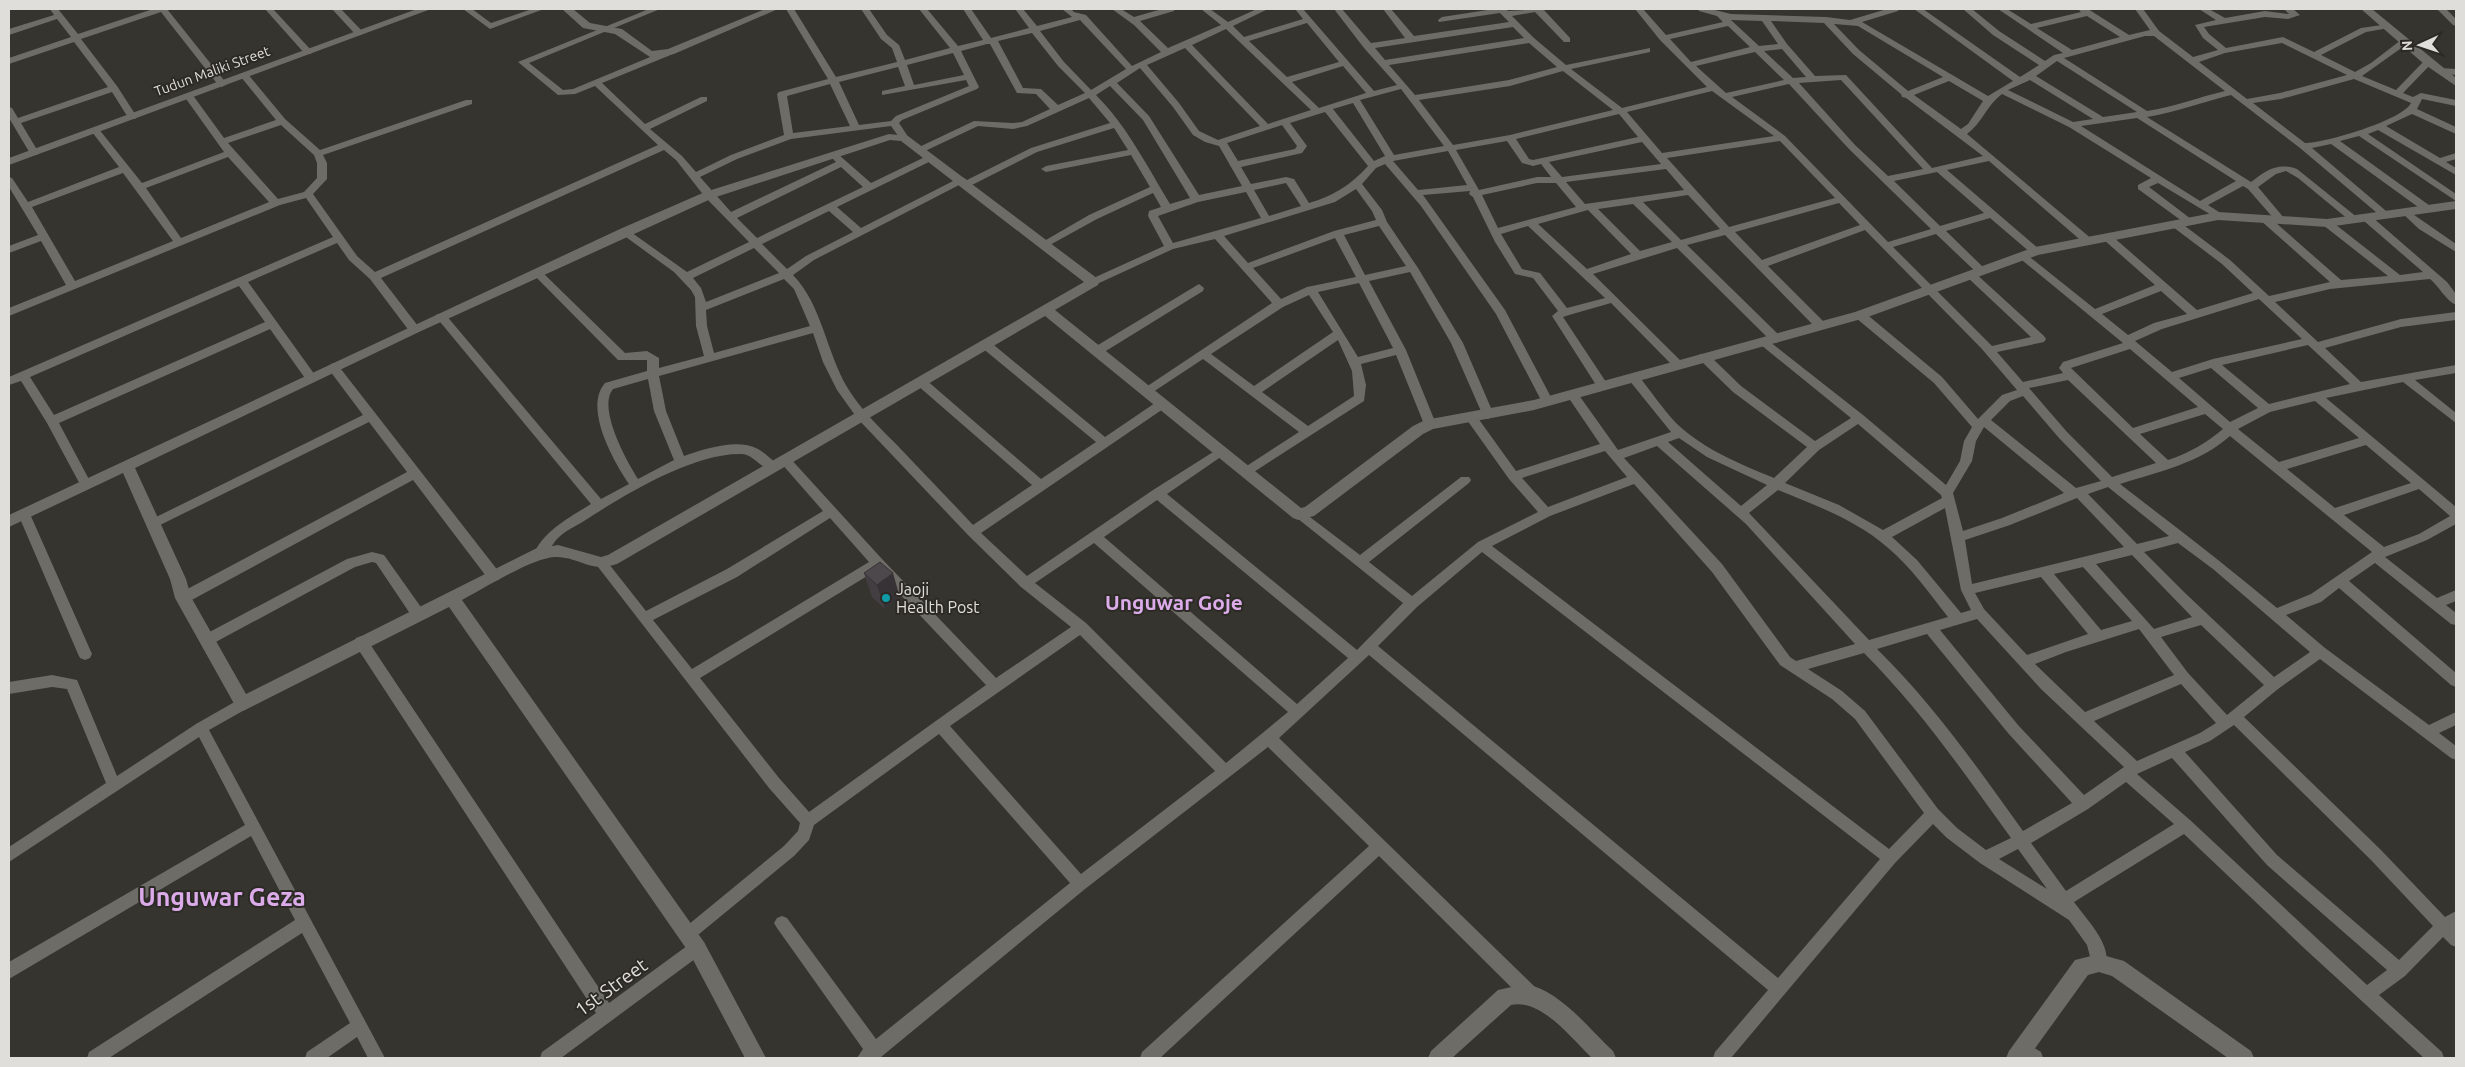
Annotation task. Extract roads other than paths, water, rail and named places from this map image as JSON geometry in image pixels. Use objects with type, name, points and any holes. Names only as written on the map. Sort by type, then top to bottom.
[{"type":"street","points":[[9,61],[162,9],[222,84]]},
{"type":"street","points":[[269,9],[308,52]]},
{"type":"street","points":[[336,9],[359,33]]},
{"type":"street","name":"Tudun Maliki Street","points":[[9,162],[426,9]]},
{"type":"street","points":[[467,9],[490,26],[540,9]]},
{"type":"street","points":[[567,9],[587,26],[618,31],[650,54],[670,52]]},
{"type":"street","points":[[656,9],[523,61],[561,93],[575,91],[773,9]]},
{"type":"street","points":[[790,9],[832,80],[855,127]]},
{"type":"street","points":[[866,9],[884,37],[895,46],[916,96]]},
{"type":"street","points":[[885,93],[916,96],[973,88],[974,86],[956,50],[923,9]]},
{"type":"street","points":[[967,9],[991,41],[1020,91],[1035,89],[1056,109]]},
{"type":"street","points":[[1019,9],[1065,68],[1091,94],[1115,124],[1134,152],[1166,208]]},
{"type":"street","points":[[1066,9],[1071,14],[1083,17],[1131,70]]},
{"type":"street","points":[[1116,9],[1133,20],[1168,53]]},
{"type":"street","points":[[1133,20],[1171,9]]},
{"type":"street","points":[[1205,9],[1228,26],[1285,81],[1322,110],[1373,166]]},
{"type":"street","points":[[686,277],[870,188],[977,123],[1013,126],[1024,124],[1091,94],[1141,64],[1228,26],[1247,12],[1264,9]]},
{"type":"street","points":[[1299,9],[1372,95]]},
{"type":"street","points":[[1338,9],[1367,46],[1403,86],[1451,148],[1494,232],[1519,272],[1536,275],[1565,312]]},
{"type":"street","points":[[1387,9],[1411,39]]},
{"type":"street","points":[[1451,33],[1440,17],[1538,9],[1567,40]]},
{"type":"street","points":[[1639,9],[1663,38],[1714,88],[1761,120],[1782,138],[1840,200],[1989,350],[2063,435],[2110,482],[2180,538],[2218,565],[2320,652],[2456,754]]},
{"type":"street","points":[[1702,9],[1720,14],[1765,19],[1826,20],[1853,22],[1866,26],[1988,100]]},
{"type":"street","points":[[1853,22],[1894,9]]},
{"type":"street","points":[[1918,9],[2019,81]]},
{"type":"street","points":[[1967,9],[1996,33],[2046,66]]},
{"type":"street","points":[[2002,9],[2070,53]]},
{"type":"street","points":[[2139,9],[2156,33],[2303,146],[2387,216]]},
{"type":"street","points":[[2203,9],[2221,19]]},
{"type":"street","points":[[2243,9],[2252,16]]},
{"type":"street","points":[[2224,51],[2206,36],[2199,27],[2202,24],[2221,19],[2271,13],[2281,17],[2296,15],[2288,9]]},
{"type":"street","points":[[2366,9],[2428,62],[2456,83]]},
{"type":"street","points":[[2441,9],[2456,23]]},
{"type":"street","points":[[2030,27],[2085,10],[2128,38]]},
{"type":"street","points":[[1503,11],[1531,40],[1620,111],[1727,232],[1821,326]]},
{"type":"street","points":[[9,32],[57,12],[114,88],[132,116]]},
{"type":"street","points":[[1720,14],[1827,117],[1832,126],[1938,230],[1975,272],[2040,339],[1989,350]]},
{"type":"street","points":[[789,136],[781,96],[832,80],[1083,17]]},
{"type":"street","points":[[1765,19],[1784,46],[1812,78]]},
{"type":"street","points":[[1242,40],[1309,20]]},
{"type":"street","points":[[1826,20],[1863,59],[1905,95],[1960,134],[2089,242]]},
{"type":"street","points":[[1663,38],[1728,23]]},
{"type":"street","points":[[1367,46],[1515,24]]},
{"type":"street","points":[[2313,56],[2364,30],[2386,26]]},
{"type":"street","points":[[1960,134],[1972,126],[1988,100],[2000,90],[2030,76],[2057,57],[2128,38],[2156,33]]},
{"type":"street","points":[[1382,63],[1531,40]]},
{"type":"street","points":[[2191,61],[2224,51],[2283,40],[2355,76],[2398,93],[2414,106],[2456,131]]},
{"type":"street","points":[[2245,102],[2281,96],[2355,76],[2374,65],[2404,42]]},
{"type":"street","points":[[1187,44],[1267,128]]},
{"type":"street","points":[[1690,65],[1755,49],[1784,46]]},
{"type":"street","points":[[1412,98],[1510,83],[1564,68],[1647,50]]},
{"type":"street","points":[[2057,57],[2247,185],[2279,218]]},
{"type":"street","points":[[2398,93],[2428,62]]},
{"type":"street","points":[[1285,81],[1345,63]]},
{"type":"street","points":[[1141,64],[1176,105],[1196,133],[1208,140],[1220,142],[1285,123],[1355,99],[1403,86]]},
{"type":"street","points":[[2440,71],[2456,72]]},
{"type":"street","points":[[9,312],[276,203],[308,194],[322,179],[322,163],[318,154],[282,121],[244,75]]},
{"type":"street","points":[[2030,76],[2101,120]]},
{"type":"street","points":[[695,176],[734,157],[789,136],[894,123],[916,96],[970,77]]},
{"type":"street","points":[[1726,96],[1790,81],[1812,78],[1843,78],[1935,170],[1991,214],[2028,254],[2093,314],[2129,342],[2229,428],[2335,513],[2434,604],[2456,620]]},
{"type":"street","points":[[1905,95],[1951,78]]},
{"type":"street","points":[[1110,82],[1146,118],[1196,199]]},
{"type":"street","points":[[597,83],[695,176],[709,195],[798,287],[809,307],[843,390],[861,415],[972,532],[1026,582],[1081,627],[1224,771]]},
{"type":"street","points":[[16,122],[114,88]]},
{"type":"street","points":[[9,855],[201,728],[361,642],[540,553],[558,551],[601,563],[612,560],[1093,282],[1170,247],[1217,235],[1331,200],[1357,184],[1373,166],[1388,159],[1510,138],[1714,88]]},
{"type":"street","points":[[2000,90],[2072,126],[2135,163],[2157,179],[2218,216]]},
{"type":"street","points":[[2072,126],[2143,115],[2232,92]]},
{"type":"street","points":[[189,96],[230,153],[276,203]]},
{"type":"street","points":[[2303,146],[2310,146],[2361,133],[2379,126],[2414,106],[2421,96],[2456,103]]},
{"type":"street","points":[[644,128],[704,99]]},
{"type":"street","points":[[1355,99],[1388,159],[1425,204],[1501,313],[1547,401]]},
{"type":"street","points":[[318,154],[469,102]]},
{"type":"street","points":[[9,110],[34,153]]},
{"type":"street","points":[[223,142],[282,121]]},
{"type":"street","points":[[894,123],[904,138],[1093,282]]},
{"type":"street","points":[[1235,165],[1299,152],[1302,146],[1285,123]]},
{"type":"street","points":[[701,308],[787,274],[810,258],[859,232],[1034,150],[1115,124]]},
{"type":"street","points":[[2379,126],[2456,172]]},
{"type":"street","points":[[95,130],[140,187],[180,243]]},
{"type":"street","points":[[2361,133],[2455,205]]},
{"type":"street","points":[[730,217],[838,159],[889,137],[904,138]]},
{"type":"street","points":[[1510,138],[1526,161],[1532,163],[1645,138]]},
{"type":"street","points":[[1659,156],[1782,138]]},
{"type":"street","points":[[2332,140],[2429,210]]},
{"type":"street","points":[[1220,142],[1267,220]]},
{"type":"street","points":[[374,277],[665,146]]},
{"type":"street","points":[[1046,169],[1134,152]]},
{"type":"street","points":[[140,187],[230,153]]},
{"type":"street","points":[[2440,161],[2456,156]]},
{"type":"street","points":[[1886,180],[1989,158]]},
{"type":"street","points":[[838,159],[870,188]]},
{"type":"street","points":[[9,521],[333,367],[624,232],[709,195],[838,159]]},
{"type":"street","points":[[1543,161],[1558,180],[1638,255]]},
{"type":"street","points":[[1415,193],[1473,191],[1537,180],[1558,180],[1667,166]]},
{"type":"street","points":[[2200,205],[2247,185],[2271,171],[2292,168],[2301,173],[2320,192],[2353,218]]},
{"type":"street","points":[[26,206],[124,169]]},
{"type":"street","points":[[1170,247],[1153,213],[1196,199],[1282,179],[1290,180],[1307,208]]},
{"type":"street","points":[[2157,179],[2142,187],[2184,223],[2359,386]]},
{"type":"street","points":[[9,180],[72,286]]},
{"type":"street","points":[[1357,184],[1377,210],[1382,222],[1413,268],[1457,343],[1488,415]]},
{"type":"street","points":[[1044,244],[1093,217],[1155,188]]},
{"type":"street","points":[[1494,232],[1586,207],[1690,192]]},
{"type":"street","points":[[308,194],[338,239],[353,258],[374,277],[414,329]]},
{"type":"street","points":[[1634,199],[1770,341],[1947,497],[1958,537],[1967,590],[1979,613],[2025,662],[2084,719],[2131,771],[2248,886],[2436,1058]]},
{"type":"street","points":[[1586,273],[1638,255],[1840,200]]},
{"type":"street","points":[[1298,514],[1309,512],[1418,430],[1430,424],[1488,415],[1547,401],[1704,357],[1770,341],[1860,315],[2028,254],[2218,216],[2279,218],[2327,223],[2353,218],[2368,219],[2455,205]]},
{"type":"street","points":[[831,207],[859,232]]},
{"type":"street","points":[[2407,213],[2423,227],[2456,249]]},
{"type":"street","points":[[1885,246],[1991,214]]},
{"type":"street","points":[[2264,218],[2339,284]]},
{"type":"street","points":[[2368,219],[2452,290],[2456,301]]},
{"type":"street","points":[[1246,267],[1338,233],[1382,222]]},
{"type":"street","points":[[1530,222],[1613,298],[1678,364]]},
{"type":"street","points":[[2327,223],[2399,279]]},
{"type":"street","points":[[1759,265],[1866,226]]},
{"type":"street","points":[[624,232],[686,277],[700,296],[701,321],[710,358]]},
{"type":"street","points":[[1338,233],[1400,350],[1430,424]]},
{"type":"street","points":[[1217,235],[1278,304]]},
{"type":"street","points":[[9,250],[43,236]]},
{"type":"street","points":[[2108,238],[2195,316]]},
{"type":"street","points":[[9,380],[338,239]]},
{"type":"street","points":[[1146,391],[1278,304],[1311,290],[1413,268]]},
{"type":"street","points":[[536,272],[622,357],[651,355],[652,374],[658,402],[681,462]]},
{"type":"street","points":[[2166,465],[2070,376],[2065,368],[2067,365],[2129,342],[2142,332],[2264,297],[2339,284],[2432,275]]},
{"type":"street","points":[[241,280],[311,378]]},
{"type":"street","points":[[2093,314],[2162,286]]},
{"type":"street","points":[[1096,351],[1199,288]]},
{"type":"street","points":[[1246,472],[1360,398],[1362,389],[1355,362],[1311,290]]},
{"type":"street","points":[[1602,385],[1557,319],[1558,314],[1613,298]]},
{"type":"street","points":[[1045,309],[1298,514],[1412,603]]},
{"type":"street","points":[[1860,315],[1938,380],[1981,423],[2076,493],[2202,619],[2273,685]]},
{"type":"street","points":[[2170,377],[2213,363],[2312,343],[2356,337],[2401,323],[2456,316]]},
{"type":"street","points":[[441,317],[599,505]]},
{"type":"street","points":[[52,421],[271,324]]},
{"type":"street","points":[[636,485],[608,436],[604,422],[604,393],[606,389],[613,384],[816,328]]},
{"type":"street","points":[[1254,392],[1338,334]]},
{"type":"street","points":[[985,344],[1105,442]]},
{"type":"street","points":[[1355,362],[1400,350]]},
{"type":"street","points":[[1204,354],[1307,432]]},
{"type":"street","points":[[1704,357],[1737,389],[1815,447]]},
{"type":"street","points":[[2213,363],[2266,409]]},
{"type":"street","points":[[333,367],[494,576]]},
{"type":"street","points":[[1958,537],[2006,522],[2076,493],[2181,460],[2218,439],[2229,428],[2247,417],[2266,409],[2359,386],[2456,369]]},
{"type":"street","points":[[23,375],[52,421],[86,485]]},
{"type":"street","points":[[1882,536],[1947,497],[1966,461],[1970,441],[1981,423],[2006,398],[2023,389],[2070,376]]},
{"type":"street","points":[[1633,377],[1666,419],[1680,433],[1710,453],[1775,484],[1847,514],[1882,536],[1909,560],[1958,618]]},
{"type":"street","points":[[2404,377],[2456,419]]},
{"type":"street","points":[[921,382],[1040,486]]},
{"type":"street","points":[[1572,394],[1611,451],[1718,568],[1785,662],[1837,695],[1860,715],[1933,814],[1952,834],[1985,858],[2074,915]]},
{"type":"street","points":[[2316,396],[2456,514]]},
{"type":"street","points":[[972,532],[1162,404]]},
{"type":"street","points":[[2130,433],[2206,409]]},
{"type":"street","points":[[152,524],[371,416]]},
{"type":"street","points":[[1471,417],[1513,476],[1546,514]]},
{"type":"street","points":[[1741,512],[1758,500],[1815,447],[1859,418]]},
{"type":"street","points":[[1513,476],[1611,451],[1660,442],[1680,433]]},
{"type":"street","points":[[2277,467],[2368,440]]},
{"type":"street","points":[[1660,442],[1741,512],[1892,672],[1951,744],[2022,840],[2092,940],[2098,952],[2099,963]]},
{"type":"street","points":[[540,553],[554,534],[599,505],[681,462],[708,453],[742,449],[753,452],[779,464],[831,512],[995,686]]},
{"type":"street","points":[[1026,582],[1221,451]]},
{"type":"street","points":[[127,466],[178,579],[183,598],[243,704]]},
{"type":"street","points":[[183,598],[415,473]]},
{"type":"street","points":[[782,923],[870,1054],[1080,884],[1269,738],[1357,658],[1412,603],[1482,545],[1546,514],[1635,479]]},
{"type":"street","points":[[1360,562],[1465,480]]},
{"type":"street","points":[[2335,513],[2420,484]]},
{"type":"street","points":[[1157,493],[1357,658]]},
{"type":"street","points":[[645,618],[732,573],[831,512]]},
{"type":"street","points":[[24,514],[86,654]]},
{"type":"street","points":[[2276,614],[2316,598],[2378,554],[2423,536],[2456,518]]},
{"type":"street","points":[[1094,536],[1298,713]]},
{"type":"street","points":[[1967,590],[2180,538]]},
{"type":"street","points":[[1482,545],[1890,858]]},
{"type":"street","points":[[206,640],[351,563],[372,557],[380,559],[418,614]]},
{"type":"street","points":[[2086,561],[2142,624],[2182,677],[2450,923],[2456,940]]},
{"type":"street","points":[[601,563],[692,676],[774,783],[808,821],[995,686],[1081,627]]},
{"type":"street","points":[[692,676],[878,563]]},
{"type":"street","points":[[2044,571],[2098,636]]},
{"type":"street","points":[[2341,582],[2456,681]]},
{"type":"street","points":[[2434,604],[2456,595]]},
{"type":"street","points":[[452,597],[692,941],[756,1058]]},
{"type":"street","points":[[1793,668],[1931,629],[1958,618],[1979,613]]},
{"type":"street","points":[[2151,635],[2202,619]]},
{"type":"street","points":[[2025,662],[2098,636],[2142,624]]},
{"type":"street","points":[[1931,629],[2012,729],[2083,804]]},
{"type":"street","points":[[361,642],[607,1015]]},
{"type":"street","points":[[1368,646],[1780,990]]},
{"type":"street","points":[[1985,858],[2022,840],[2083,804],[2131,771],[2205,737],[2230,721],[2273,685],[2320,652]]},
{"type":"street","points":[[2084,719],[2182,677]]},
{"type":"street","points":[[9,688],[58,681],[72,684],[114,785]]},
{"type":"street","points":[[2429,732],[2456,718]]},
{"type":"street","points":[[941,726],[1080,884]]},
{"type":"street","points":[[201,728],[377,1058]]},
{"type":"street","points":[[1269,738],[1531,995],[1555,1011],[1606,1058]]},
{"type":"street","points":[[2175,751],[2272,860],[2399,971]]},
{"type":"street","points":[[1721,1058],[1890,858],[1933,814]]},
{"type":"street","name":"1st Street","points":[[548,1058],[607,1015],[692,941],[789,851],[804,835],[808,821]]},
{"type":"street","points":[[2064,900],[2186,825]]},
{"type":"street","points":[[9,970],[254,827]]},
{"type":"street","points":[[1148,1058],[1380,846]]},
{"type":"street","points":[[95,1058],[305,923]]},
{"type":"street","points":[[2366,995],[2399,971],[2450,923]]},
{"type":"street","points":[[2025,1055],[2082,967],[2099,963],[2117,968],[2244,1058]]},
{"type":"street","points":[[1438,1058],[1505,997],[1517,993],[1531,995]]},
{"type":"street","points":[[313,1058],[360,1026]]},
{"type":"place","name":"Jaoji Health Post","points":[[886,598]]},
{"type":"district","name":"Unguwar Goje","points":[[1174,602]]},
{"type":"district","name":"Unguwar Geza","points":[[222,897]]}]
